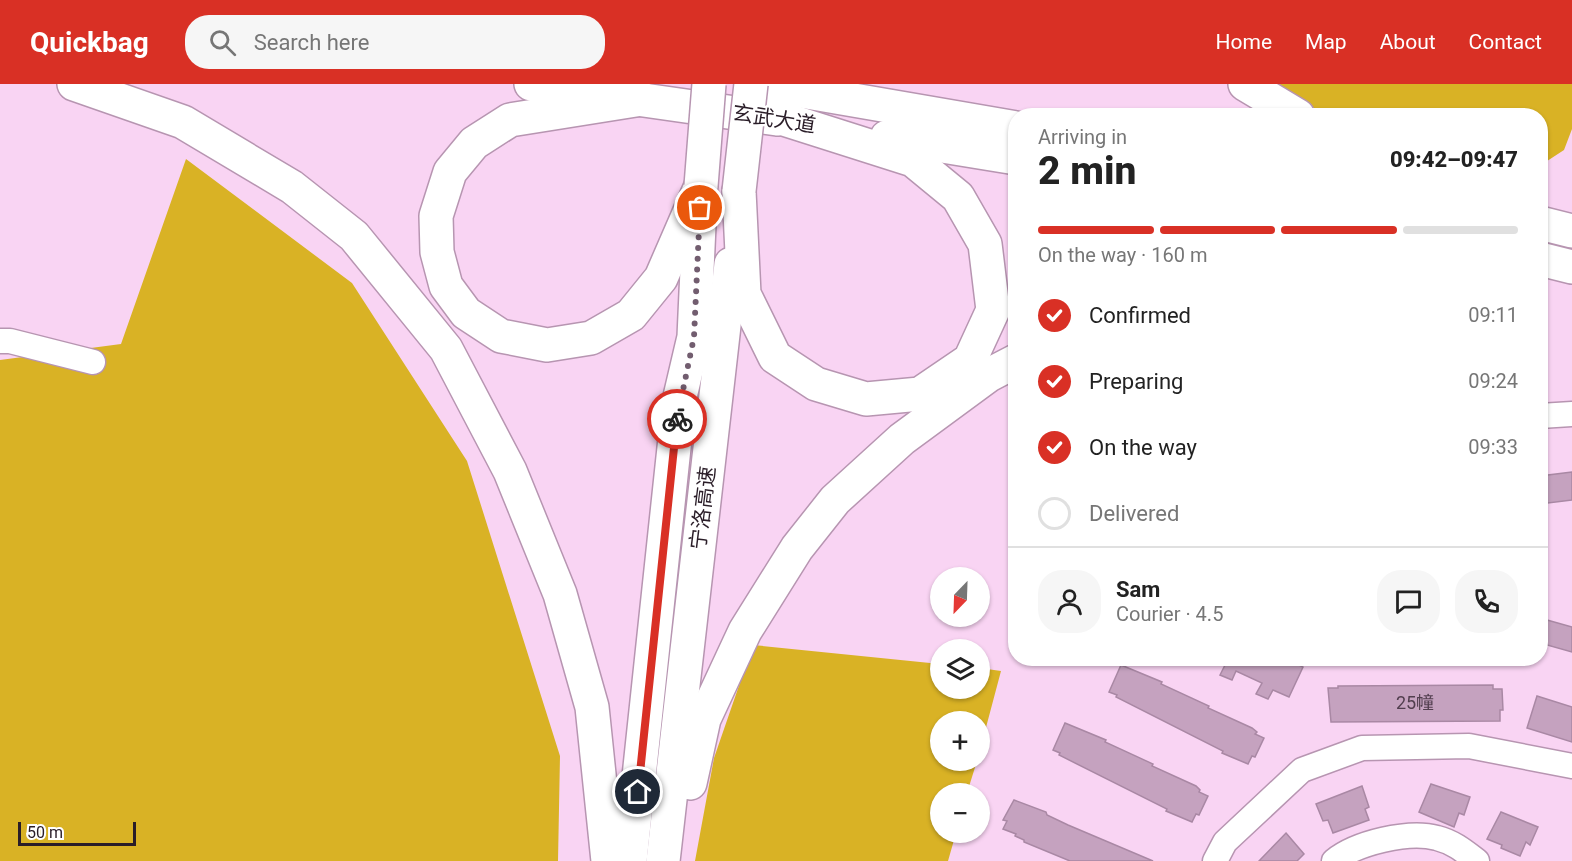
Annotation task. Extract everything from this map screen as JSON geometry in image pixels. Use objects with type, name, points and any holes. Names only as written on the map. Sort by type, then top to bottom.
[{"type":"highway","points":[[74,84],[183,122],[292,187],[354,236],[446,349],[510,471],[560,594],[592,707],[608,861]]},
{"type":"highway","name":"玄武大道","points":[[531,84],[784,120],[1008,157]]},
{"type":"highway","name":"宁洛高速","points":[[630,861],[679,402],[694,337],[701,186],[709,84]]},
{"type":"highway","name":"宁洛高速","points":[[663,861],[751,84]]},
{"type":"highway","name":"玄武大道","points":[[761,84],[1008,127]]},
{"type":"highway","points":[[1245,84],[1286,108]]},
{"type":"highway","points":[[642,99],[510,120],[474,143],[450,172],[436,216],[437,252],[446,286],[466,313],[501,336],[547,345],[591,338],[631,315],[661,278],[701,186]]},
{"type":"highway","points":[[739,191],[744,294],[775,357],[816,384],[866,399],[920,394],[970,360],[993,310],[985,244],[958,197],[913,160],[784,120]]},
{"type":"highway","points":[[1548,225],[1572,231]]},
{"type":"highway","points":[[673,861],[704,719],[746,631],[797,548],[835,500],[902,439],[989,375],[1008,365]]},
{"type":"street","points":[[0,341],[10,340],[93,363]]},
{"type":"street","points":[[1548,416],[1572,414]]},
{"type":"street","points":[[1215,861],[1226,842],[1302,770],[1362,748],[1469,746],[1572,766]]},
{"type":"street","points":[[1334,861],[1346,851],[1390,837],[1435,837],[1458,846],[1477,861]]},
{"type":"shaded area","points":[[1272,84],[1572,84],[1572,129],[1564,150],[1548,160],[1548,108],[1307,108],[1296,103]]},
{"type":"shaded area","points":[[186,159],[352,283],[467,461],[560,756],[558,861],[0,861],[0,360],[121,344]]},
{"type":"shaded area","points":[[753,645],[930,663],[930,699],[990,699],[990,669],[1001,671],[990,712],[930,711],[930,771],[974,771],[970,783],[930,783],[930,843],[953,843],[948,861],[695,861],[714,758]]},
{"type":"building","points":[[1572,472],[1572,500],[1548,503],[1548,475]]},
{"type":"building","points":[[1548,620],[1572,627],[1572,652],[1548,645]]},
{"type":"building","points":[[1121,666],[1123,666],[1162,682],[1161,684],[1252,728],[1257,732],[1255,734],[1264,738],[1255,757],[1252,756],[1248,764],[1222,753],[1223,751],[1109,692]]},
{"type":"building","points":[[1224,666],[1303,667],[1289,697],[1273,690],[1268,699],[1256,694],[1262,683],[1236,671],[1232,680],[1220,675]]},
{"type":"building","points":[[1493,685],[1493,689],[1502,689],[1503,710],[1500,710],[1500,721],[1331,722],[1328,688],[1338,688],[1338,686]]},
{"type":"building","points":[[1537,696],[1572,707],[1572,742],[1527,728]]},
{"type":"building","points":[[1065,723],[1106,740],[1105,742],[1196,786],[1199,792],[1208,796],[1199,815],[1196,814],[1192,822],[1166,811],[1167,809],[1059,755],[1060,753],[1053,750]]},
{"type":"building","points":[[1431,784],[1470,797],[1464,815],[1459,813],[1454,827],[1419,812]]},
{"type":"building","points":[[1362,786],[1369,807],[1365,809],[1369,820],[1333,833],[1328,820],[1323,821],[1316,804]]},
{"type":"building","points":[[1014,800],[1046,812],[1047,815],[1068,825],[1153,861],[1070,861],[1024,842],[1015,836],[1016,834],[1003,829],[1007,821],[1003,820]]},
{"type":"building","points":[[1501,812],[1538,827],[1530,845],[1526,842],[1520,856],[1487,839]]},
{"type":"building","points":[[1286,833],[1304,854],[1297,861],[1259,861]]},
{"type":"way so far","points":[[677,419],[694,337],[700,208]]},
{"type":"route","points":[[638,792],[677,419]]}]
